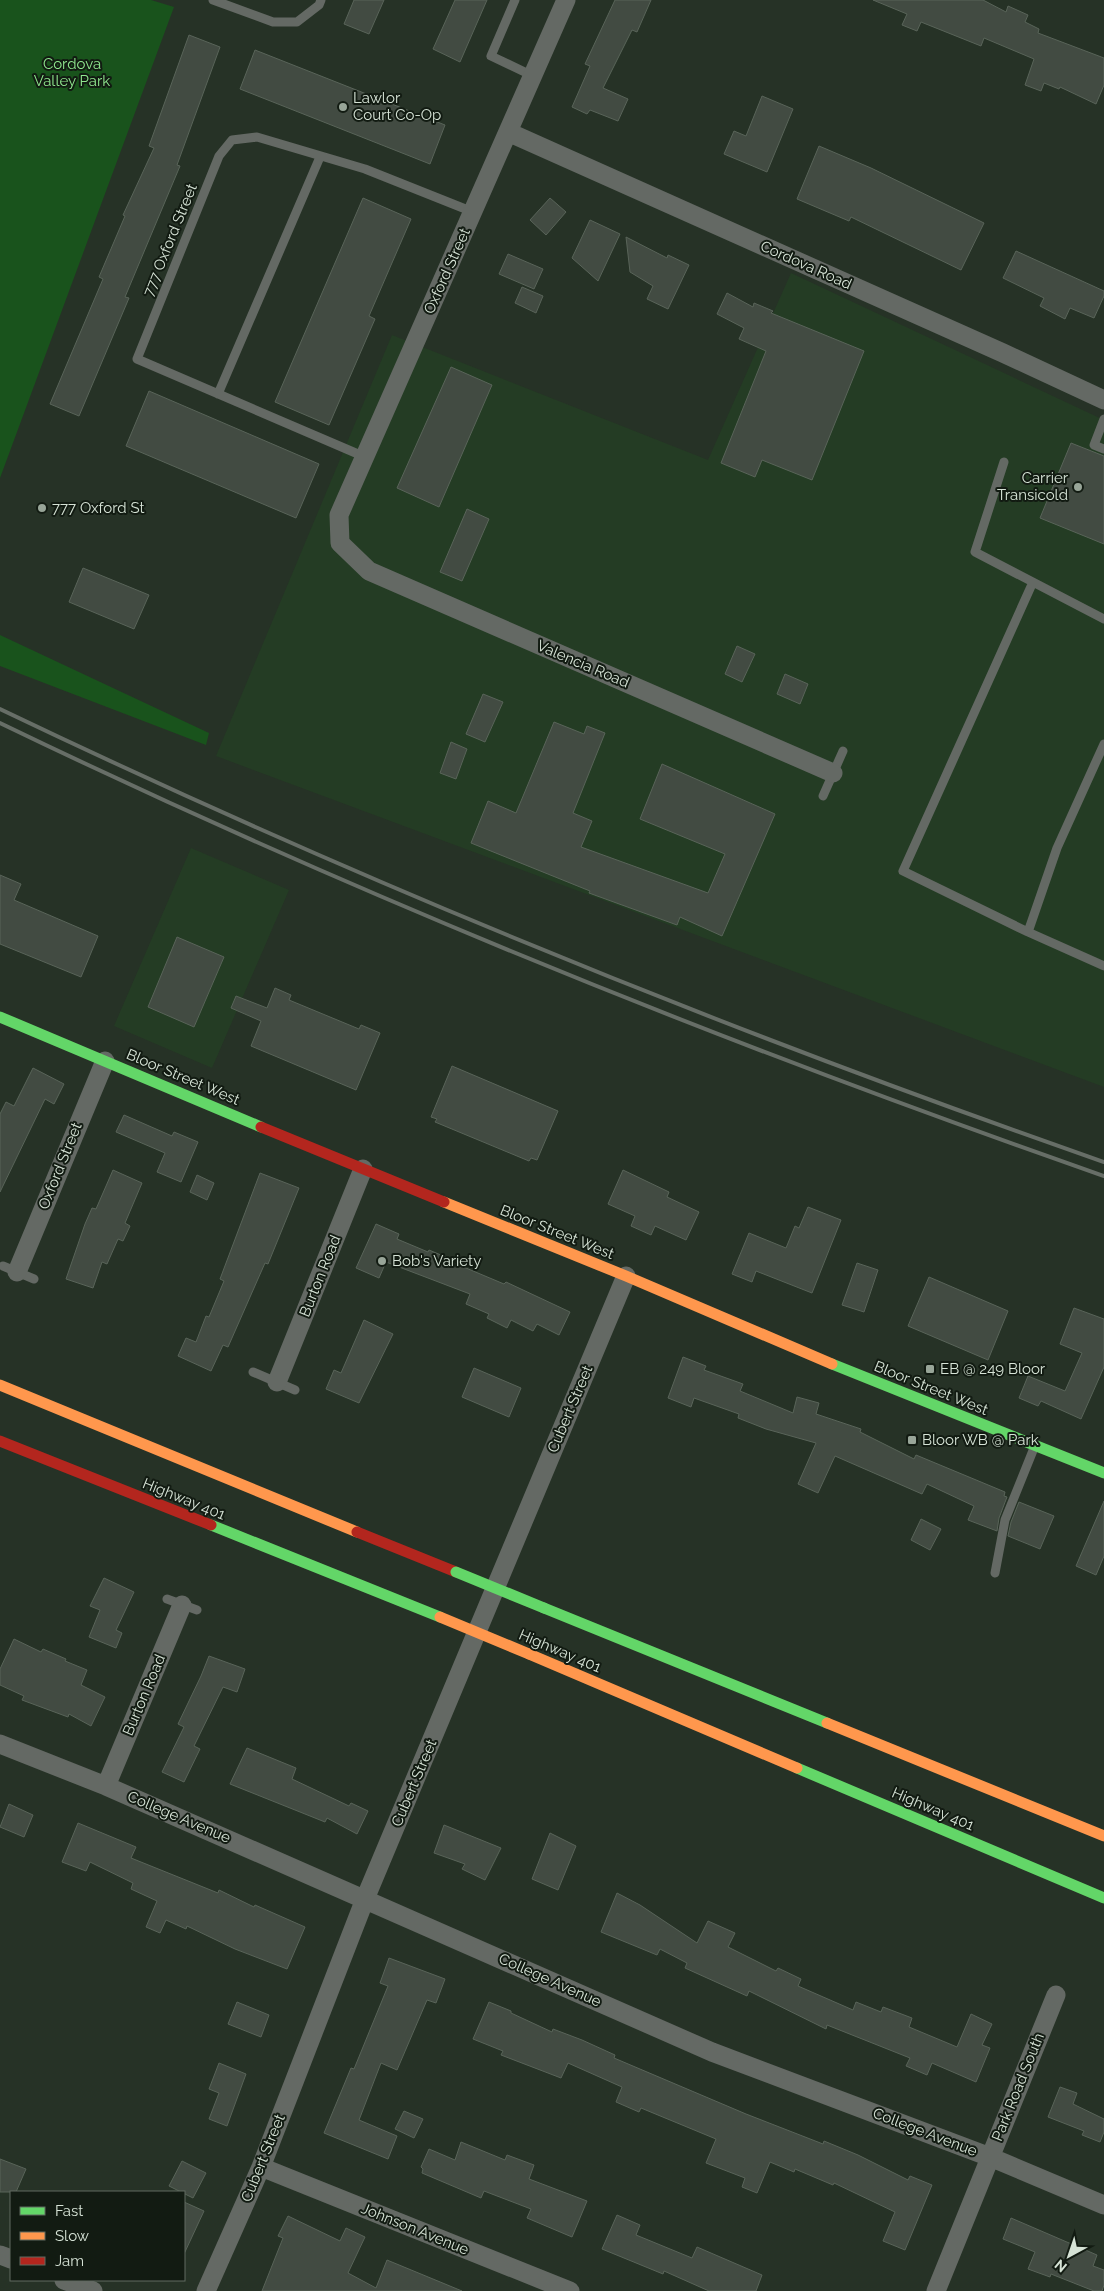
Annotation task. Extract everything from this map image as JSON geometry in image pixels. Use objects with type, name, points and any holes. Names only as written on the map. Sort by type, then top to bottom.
[{"type":"main road","name":"Bloor Street West","points":[[0,1017],[363,1169],[626,1276],[854,1373],[1104,1473]]},
{"type":"main road","points":[[0,1385],[1104,1836]]},
{"type":"main road","name":"Highway 401","points":[[0,1441],[440,1617],[1104,1898]]},
{"type":"street","name":"Oxford Street","points":[[340,543],[339,515],[566,0]]},
{"type":"street","name":"Cordova Road","points":[[508,132],[1104,400]]},
{"type":"street","name":"Valencia Road","points":[[340,543],[369,571],[833,773]]},
{"type":"street","name":"Oxford Street","points":[[18,1272],[105,1061]]},
{"type":"street","name":"Burton Road","points":[[277,1382],[363,1169]]},
{"type":"street","name":"Cubert Street","points":[[206,2291],[261,2166],[365,1899],[626,1276]]},
{"type":"street","name":"Burton Road","points":[[106,1786],[182,1605]]},
{"type":"street","name":"College Avenue","points":[[0,1744],[106,1786],[712,2052],[990,2156],[1104,2205]]},
{"type":"street","name":"Park Road South","points":[[936,2291],[1056,1995]]},
{"type":"street","name":"Johnson Avenue","points":[[261,2166],[570,2291]]},
{"type":"street","points":[[67,2281],[92,2291]]},
{"type":"lane","points":[[213,0],[273,22],[297,22],[319,5],[321,0]]},
{"type":"lane","points":[[515,0],[491,56],[533,76]]},
{"type":"lane","name":"777 Oxford Street","points":[[365,457],[137,359],[219,156],[232,140],[257,137],[365,169],[473,212]]},
{"type":"lane","points":[[218,394],[320,157]]},
{"type":"lane","points":[[1104,419],[1094,445],[1104,449]]},
{"type":"lane","points":[[1004,462],[975,552],[1104,619]]},
{"type":"lane","points":[[1033,582],[903,871],[1028,932],[1104,966]]},
{"type":"lane","points":[[1028,932],[1057,848],[1104,744]]},
{"type":"lane","points":[[823,796],[842,751]]},
{"type":"lane","points":[[253,1372],[295,1390]]},
{"type":"lane","points":[[995,1573],[1005,1520],[1035,1446]]},
{"type":"shaded area","points":[[791,273],[1104,420],[1104,1087],[216,756],[392,335],[708,460]]},
{"type":"shaded area","points":[[191,848],[289,890],[212,1068],[114,1026]]},
{"type":"green space","name":"Cordova Valley Park","points":[[0,0],[151,0],[174,7],[0,478]]},
{"type":"green space","points":[[0,635],[209,733],[206,745],[0,666]]},
{"type":"building","points":[[354,0],[384,0],[369,34],[344,24]]},
{"type":"building","points":[[455,0],[487,0],[460,62],[433,49]]},
{"type":"building","points":[[615,0],[651,0],[637,32],[632,30],[603,88],[628,99],[618,121],[590,110],[587,114],[572,107],[590,66],[585,64]]},
{"type":"building","points":[[873,0],[983,0],[1006,12],[1008,6],[1028,15],[1025,22],[1039,29],[1038,33],[1104,58],[1104,85],[1096,104],[1060,87],[1059,89],[1044,83],[1041,91],[1025,85],[1034,59],[984,38],[981,46],[921,22],[917,31],[902,25],[907,14]]},
{"type":"building","points":[[189,35],[220,47],[177,165],[180,166],[125,297],[129,298],[79,416],[50,404],[103,279],[99,277],[125,216],[123,215],[154,148],[149,146]]},
{"type":"building","name":"Lawlor Court Co-Op","points":[[255,50],[445,125],[430,164],[240,89]]},
{"type":"building","points":[[762,96],[793,109],[767,172],[724,154],[734,131],[746,136]]},
{"type":"building","points":[[819,146],[871,168],[984,223],[961,270],[851,217],[849,221],[797,199]]},
{"type":"building","points":[[363,198],[411,219],[369,316],[375,319],[329,425],[275,402]]},
{"type":"building","points":[[550,198],[566,212],[546,235],[530,220]]},
{"type":"building","points":[[590,220],[620,234],[598,281],[572,258]]},
{"type":"building","points":[[626,237],[667,258],[668,255],[689,265],[668,309],[647,299],[653,286],[630,272]]},
{"type":"building","points":[[1016,251],[1104,291],[1104,296],[1094,318],[1070,308],[1065,319],[1040,306],[1044,298],[1003,278]]},
{"type":"building","points":[[508,254],[543,269],[534,289],[499,274]]},
{"type":"building","points":[[522,287],[543,296],[536,313],[515,303]]},
{"type":"building","points":[[727,293],[753,307],[754,303],[773,311],[771,313],[864,351],[812,480],[762,460],[755,477],[721,463],[766,351],[739,339],[744,328],[717,314]]},
{"type":"building","points":[[451,367],[492,385],[439,507],[397,488]]},
{"type":"building","points":[[149,391],[319,464],[296,518],[126,446]]},
{"type":"building","name":"Carrier Transicold","points":[[1071,443],[1104,456],[1104,544],[1040,518]]},
{"type":"building","points":[[467,509],[489,519],[462,581],[440,572]]},
{"type":"building","points":[[83,568],[149,595],[134,629],[69,602]]},
{"type":"building","points":[[737,646],[755,654],[742,682],[725,674]]},
{"type":"building","points":[[785,674],[808,684],[800,704],[777,694]]},
{"type":"building","points":[[483,694],[503,702],[485,742],[466,734]]},
{"type":"building","points":[[554,722],[584,734],[587,726],[605,733],[573,813],[592,821],[581,847],[708,893],[725,854],[640,819],[662,764],[775,814],[722,936],[680,917],[677,925],[589,893],[590,891],[471,843],[488,801],[516,813]]},
{"type":"building","points":[[451,742],[467,749],[456,779],[440,773]]},
{"type":"building","points":[[0,875],[21,884],[14,900],[98,936],[81,977],[0,944]]},
{"type":"building","points":[[177,937],[224,957],[194,1027],[148,1007]]},
{"type":"building","points":[[275,988],[291,995],[289,1000],[359,1029],[361,1025],[380,1033],[356,1090],[251,1046],[261,1021],[231,1008],[236,996],[267,1008]]},
{"type":"building","points":[[452,1066],[558,1111],[537,1160],[531,1158],[529,1161],[435,1122],[437,1119],[431,1117]]},
{"type":"building","points":[[33,1068],[64,1084],[54,1104],[45,1099],[0,1192],[0,1114],[6,1102],[14,1106]]},
{"type":"building","points":[[124,1115],[172,1136],[174,1132],[198,1142],[181,1182],[157,1172],[165,1153],[116,1132]]},
{"type":"building","points":[[113,1170],[142,1183],[125,1223],[130,1226],[123,1241],[118,1239],[107,1264],[102,1262],[93,1288],[66,1279],[85,1224],[92,1208],[96,1209]]},
{"type":"building","points":[[623,1170],[669,1192],[667,1197],[699,1212],[686,1240],[655,1226],[651,1235],[631,1226],[635,1216],[608,1204]]},
{"type":"building","points":[[260,1173],[299,1188],[268,1264],[265,1263],[228,1347],[223,1345],[211,1371],[178,1356],[186,1338],[196,1342],[206,1316],[209,1317],[224,1281],[220,1279]]},
{"type":"building","points":[[197,1175],[214,1183],[207,1200],[190,1192]]},
{"type":"building","points":[[808,1207],[841,1220],[812,1293],[756,1271],[752,1282],[732,1274],[749,1233],[786,1248],[795,1226],[799,1228]]},
{"type":"building","points":[[376,1224],[399,1234],[397,1239],[428,1252],[429,1250],[448,1258],[447,1260],[504,1284],[506,1282],[570,1312],[559,1335],[537,1324],[533,1331],[511,1320],[507,1328],[487,1318],[489,1314],[466,1304],[470,1294],[386,1262],[379,1278],[356,1268]]},
{"type":"building","points":[[857,1263],[878,1270],[864,1312],[842,1305]]},
{"type":"building","points":[[929,1277],[1008,1311],[988,1360],[908,1326]]},
{"type":"building","points":[[1074,1308],[1104,1319],[1104,1367],[1081,1419],[1041,1401],[1038,1406],[1019,1398],[1028,1376],[1065,1391],[1082,1353],[1060,1344]]},
{"type":"building","points":[[364,1320],[393,1334],[359,1403],[326,1389],[334,1370],[341,1373]]},
{"type":"building","points":[[683,1357],[706,1366],[704,1370],[743,1384],[740,1391],[793,1413],[797,1397],[819,1403],[816,1414],[861,1429],[860,1432],[914,1459],[916,1455],[1005,1492],[1004,1496],[1007,1497],[999,1518],[997,1531],[968,1520],[974,1506],[927,1484],[922,1494],[835,1456],[818,1493],[798,1484],[816,1443],[766,1429],[738,1418],[739,1414],[694,1398],[691,1407],[668,1398]]},
{"type":"building","points":[[474,1368],[521,1388],[509,1417],[462,1397]]},
{"type":"building","points":[[1104,1501],[1104,1556],[1096,1575],[1076,1566]]},
{"type":"building","points":[[1019,1502],[1054,1516],[1040,1549],[1008,1536]]},
{"type":"building","points":[[921,1519],[941,1529],[930,1550],[911,1540]]},
{"type":"building","points":[[104,1578],[134,1592],[116,1630],[122,1633],[116,1648],[89,1637],[100,1610],[90,1606]]},
{"type":"building","points":[[14,1639],[41,1652],[43,1649],[87,1670],[81,1685],[105,1697],[91,1726],[69,1714],[68,1717],[22,1700],[24,1696],[0,1685],[0,1669]]},
{"type":"building","points":[[209,1656],[245,1669],[237,1692],[223,1687],[194,1746],[200,1749],[184,1782],[162,1772],[184,1727],[178,1724]]},
{"type":"building","points":[[247,1748],[296,1768],[292,1779],[349,1806],[351,1803],[368,1811],[357,1834],[327,1818],[325,1822],[230,1784]]},
{"type":"building","points":[[9,1804],[33,1815],[24,1837],[0,1827]]},
{"type":"building","points":[[78,1823],[136,1847],[131,1858],[218,1893],[219,1890],[254,1907],[255,1905],[305,1927],[287,1969],[235,1949],[187,1926],[186,1929],[166,1920],[160,1933],[146,1927],[157,1901],[131,1889],[133,1883],[90,1862],[86,1871],[62,1862]]},
{"type":"building","points":[[444,1825],[501,1848],[485,1880],[462,1869],[465,1864],[434,1853]]},
{"type":"building","points":[[550,1833],[576,1846],[558,1890],[532,1879]]},
{"type":"building","points":[[617,1893],[640,1905],[697,1943],[708,1921],[735,1933],[728,1947],[776,1971],[778,1968],[801,1979],[798,1986],[853,2010],[856,2002],[881,2012],[883,2007],[912,2018],[909,2027],[957,2047],[971,2014],[992,2024],[982,2045],[990,2048],[976,2082],[932,2063],[927,2075],[906,2066],[910,2058],[827,2025],[826,2029],[749,1991],[747,1996],[685,1968],[687,1963],[660,1949],[657,1955],[601,1932]]},
{"type":"building","points":[[389,1958],[445,1979],[436,2003],[427,2000],[397,2070],[381,2063],[359,2120],[397,2136],[388,2159],[324,2133],[351,2068],[354,2069],[388,1986],[380,1983]]},
{"type":"building","points":[[237,2002],[269,2015],[261,2037],[228,2024]]},
{"type":"building","points":[[489,2002],[552,2032],[553,2029],[582,2040],[615,2055],[614,2058],[746,2114],[823,2144],[824,2141],[858,2155],[908,2180],[910,2176],[932,2185],[905,2250],[883,2241],[895,2212],[834,2183],[833,2185],[795,2169],[794,2172],[770,2162],[757,2193],[742,2187],[745,2178],[706,2163],[716,2139],[641,2108],[639,2112],[616,2102],[622,2087],[568,2063],[561,2078],[501,2055],[503,2051],[473,2039]]},
{"type":"building","points":[[219,2063],[246,2074],[227,2126],[209,2119],[219,2093],[209,2089]]},
{"type":"building","points":[[1060,2087],[1077,2093],[1073,2104],[1104,2119],[1104,2132],[1100,2142],[1082,2135],[1084,2131],[1048,2117]]},
{"type":"building","points":[[404,2111],[423,2119],[414,2138],[395,2129]]},
{"type":"building","points":[[461,2142],[505,2160],[507,2155],[534,2165],[529,2179],[587,2201],[572,2237],[527,2218],[531,2209],[484,2191],[481,2198],[422,2173],[423,2169],[421,2167],[429,2149],[455,2160]]},
{"type":"building","points":[[0,2159],[26,2169],[16,2191],[0,2192]]},
{"type":"building","points":[[182,2161],[206,2173],[193,2198],[185,2194],[185,2191],[179,2191],[169,2186]]},
{"type":"building","points":[[185,2202],[204,2211],[185,2252]]},
{"type":"building","points":[[617,2215],[640,2225],[636,2235],[692,2258],[697,2247],[762,2275],[756,2291],[709,2291],[664,2271],[663,2274],[602,2249]]},
{"type":"building","points":[[288,2216],[340,2241],[346,2228],[365,2237],[348,2273],[376,2288],[387,2260],[462,2291],[262,2291],[283,2238],[278,2236]]},
{"type":"building","points":[[1011,2218],[1097,2255],[1093,2266],[1104,2270],[1102,2291],[1094,2291],[1051,2274],[1050,2277],[1028,2269],[1035,2252],[1003,2239]]},
{"type":"railway","points":[[0,709],[271,834],[546,951],[823,1060],[1104,1162]]},
{"type":"railway","points":[[0,723],[135,787],[271,848],[407,908],[545,965],[823,1074],[1104,1176]]},
{"type":"traffic: fast","points":[[0,1017],[261,1127]]},
{"type":"traffic: fast","points":[[832,1364],[1104,1473]]},
{"type":"traffic: fast","points":[[211,1525],[440,1617]]},
{"type":"traffic: fast","points":[[456,1572],[544,1608]]},
{"type":"traffic: fast","points":[[544,1608],[827,1723]]},
{"type":"traffic: fast","points":[[797,1768],[1104,1898]]},
{"type":"traffic: slow","points":[[444,1202],[626,1276],[832,1364]]},
{"type":"traffic: slow","points":[[0,1385],[357,1532]]},
{"type":"traffic: slow","points":[[440,1617],[529,1654]]},
{"type":"traffic: slow","points":[[529,1654],[797,1768]]},
{"type":"traffic: slow","points":[[827,1723],[1104,1836]]},
{"type":"traffic: jam","points":[[261,1127],[444,1202]]},
{"type":"traffic: jam","points":[[0,1441],[211,1525]]},
{"type":"traffic: jam","points":[[357,1532],[456,1572]]},
{"type":"place","name":"Lawlor Court Co-Op","points":[[343,107]]},
{"type":"place","name":"Carrier Transicold","points":[[1078,487]]},
{"type":"place","name":"777 Oxford St","points":[[42,508]]},
{"type":"place","name":"Bob's Variety","points":[[382,1261]]},
{"type":"place","name":"EB @ 249 Bloor","points":[[930,1369]]},
{"type":"place","name":"Bloor WB @ Park","points":[[912,1440]]}]
